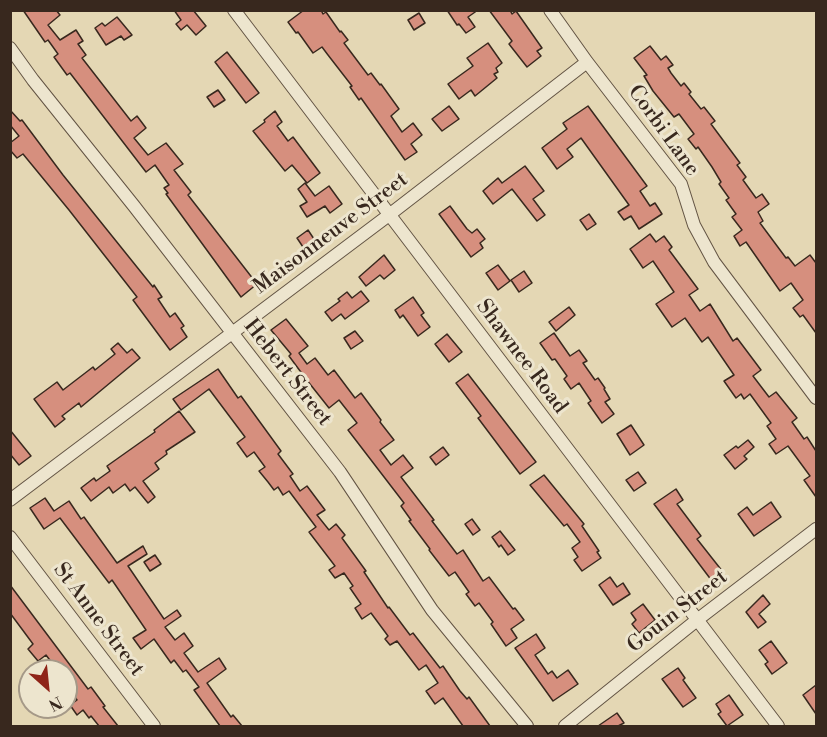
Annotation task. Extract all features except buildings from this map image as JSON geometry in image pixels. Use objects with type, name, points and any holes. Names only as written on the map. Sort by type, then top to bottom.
[{"type":"street","name":"Shawnee Road","points":[[234,10],[778,726]]},
{"type":"street","name":"Corbi Lane","points":[[550,10],[681,184],[694,225],[714,262],[816,398]]},
{"type":"street","name":"Hebert Street","points":[[10,48],[340,472],[432,610],[527,726]]},
{"type":"street","name":"Maisonneuve Street","points":[[10,500],[389,215],[587,62]]},
{"type":"street","name":"Gouin Street","points":[[565,726],[697,620],[816,529]]},
{"type":"street","name":"St Anne Street","points":[[10,537],[154,726]]}]
